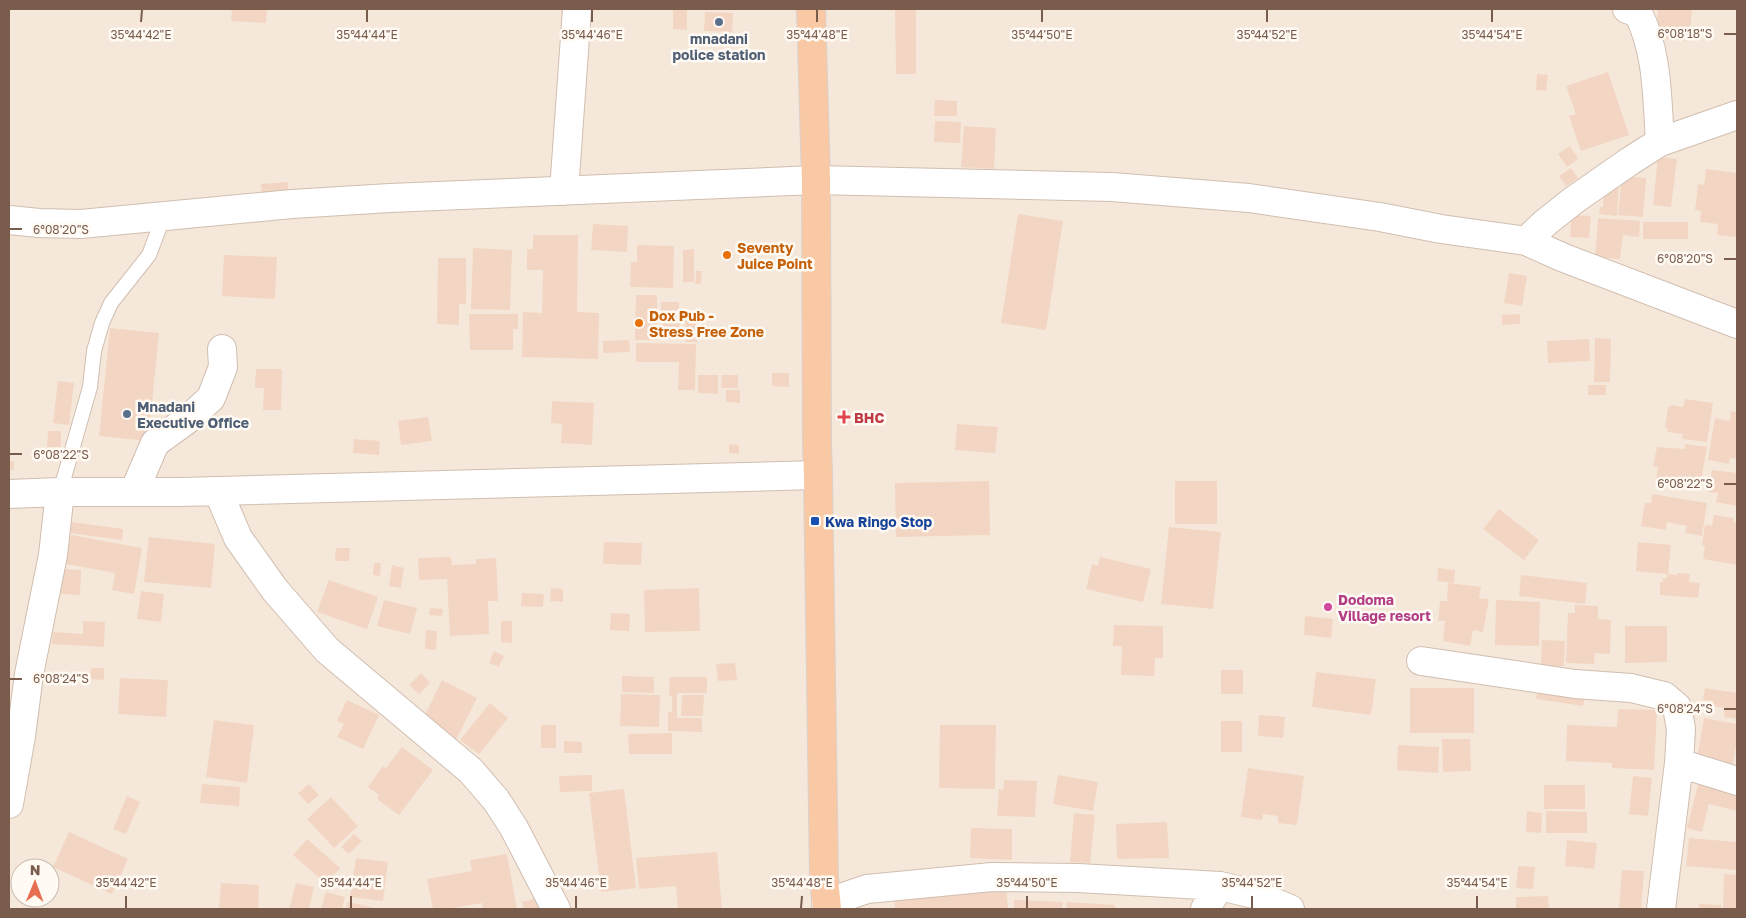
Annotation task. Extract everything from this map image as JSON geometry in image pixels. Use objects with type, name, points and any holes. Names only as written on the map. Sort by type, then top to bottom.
[{"type":"highway","points":[[810,9],[816,180],[816,442],[824,878],[827,906]]},
{"type":"street","points":[[564,190],[577,9]]},
{"type":"street","points":[[1627,9],[1638,12],[1646,28],[1653,56],[1660,142]]},
{"type":"street","points":[[1526,241],[1574,200],[1660,142],[1737,115]]},
{"type":"street","points":[[9,220],[40,224],[81,224],[163,218],[292,204],[564,190],[816,180],[1112,187],[1249,198],[1526,241],[1581,265],[1737,324]]},
{"type":"street","points":[[134,492],[155,443],[188,419],[211,398],[223,367],[222,348]]},
{"type":"street","points":[[9,494],[218,491],[818,475]]},
{"type":"street","points":[[218,491],[238,538],[275,590],[327,650],[471,771],[496,800],[514,828],[556,909]]},
{"type":"street","points":[[9,804],[21,736],[29,674],[53,555],[60,492]]},
{"type":"street","points":[[1421,661],[1575,684],[1631,688],[1664,696],[1677,707],[1681,729],[1679,763],[1661,909]]},
{"type":"street","points":[[1679,763],[1737,781]]},
{"type":"street","points":[[827,906],[867,889],[992,877],[1078,878],[1220,886],[1254,894],[1290,909]]},
{"type":"street","points":[[1205,909],[1220,886]]},
{"type":"lane","points":[[60,492],[90,387],[94,351],[102,323],[112,303],[149,255],[163,218]]},
{"type":"shaded area","points":[[9,9],[1737,9],[1737,909],[9,909]]},
{"type":"building","points":[[232,9],[267,9],[266,23],[231,21]]},
{"type":"building","points":[[673,9],[687,9],[687,30],[673,29]]},
{"type":"building","points":[[895,9],[916,9],[916,74],[896,74]]},
{"type":"building","points":[[1658,9],[1692,9],[1689,41],[1656,38]]},
{"type":"building","name":"mnadani police station","points":[[705,12],[733,13],[732,32],[704,31]]},
{"type":"building","points":[[1608,72],[1629,135],[1581,151],[1569,116],[1576,114],[1566,86]]},
{"type":"building","points":[[1537,74],[1548,75],[1546,91],[1536,90]]},
{"type":"building","points":[[935,100],[957,101],[957,116],[934,116]]},
{"type":"building","points":[[935,121],[961,122],[960,143],[934,142]]},
{"type":"building","points":[[964,126],[996,128],[994,169],[961,167]]},
{"type":"building","points":[[1570,146],[1578,159],[1567,167],[1558,154]]},
{"type":"building","points":[[1658,157],[1677,159],[1671,207],[1653,205]]},
{"type":"building","points":[[1571,168],[1578,178],[1566,186],[1559,176]]},
{"type":"building","points":[[1706,169],[1737,173],[1737,237],[1717,235],[1718,224],[1700,222],[1701,211],[1695,210],[1698,184],[1704,185]]},
{"type":"building","points":[[1622,176],[1646,178],[1643,217],[1618,215]]},
{"type":"building","points":[[1605,180],[1619,181],[1617,216],[1599,214],[1600,207],[1603,207]]},
{"type":"building","points":[[288,182],[288,192],[262,193],[261,184]]},
{"type":"building","points":[[1018,214],[1063,221],[1046,330],[1001,323]]},
{"type":"building","points":[[1572,215],[1591,216],[1589,238],[1570,237]]},
{"type":"building","points":[[1598,218],[1640,221],[1639,237],[1623,235],[1620,259],[1595,257]]},
{"type":"building","points":[[1643,222],[1688,222],[1688,239],[1643,239]]},
{"type":"building","points":[[593,224],[628,226],[627,252],[591,250]]},
{"type":"building","points":[[533,235],[578,235],[577,312],[599,313],[598,359],[522,357],[523,312],[542,313],[543,270],[527,270],[527,249],[533,249]]},
{"type":"building","points":[[637,245],[674,246],[673,288],[630,287],[631,262],[637,262]]},
{"type":"building","points":[[473,248],[512,250],[510,310],[471,309]]},
{"type":"building","points":[[694,249],[694,282],[683,282],[683,250]]},
{"type":"building","points":[[224,255],[277,257],[275,299],[222,296]]},
{"type":"building","points":[[438,258],[466,258],[466,304],[459,304],[459,325],[437,324]]},
{"type":"building","points":[[696,271],[702,271],[701,284],[695,284]]},
{"type":"building","points":[[1509,273],[1527,276],[1522,306],[1504,303]]},
{"type":"building","points":[[636,295],[657,295],[657,340],[635,340]]},
{"type":"building","points":[[661,302],[679,302],[680,339],[662,339]]},
{"type":"building","points":[[469,314],[518,314],[518,329],[513,329],[513,350],[470,350]]},
{"type":"building","points":[[1520,314],[1520,324],[1502,325],[1502,315]]},
{"type":"building","points":[[685,318],[696,318],[697,342],[686,342]]},
{"type":"building","points":[[110,328],[159,333],[148,441],[99,436]]},
{"type":"building","points":[[1595,338],[1611,339],[1610,382],[1594,382]]},
{"type":"building","points":[[1589,339],[1590,361],[1548,363],[1547,341]]},
{"type":"building","points":[[629,340],[630,352],[603,353],[603,341]]},
{"type":"building","points":[[636,343],[696,344],[695,390],[678,390],[679,362],[636,362]]},
{"type":"building","points":[[256,369],[282,369],[281,410],[263,410],[264,388],[255,388]]},
{"type":"building","points":[[772,373],[789,373],[789,387],[772,386]]},
{"type":"building","points":[[698,375],[718,375],[718,394],[698,393]]},
{"type":"building","points":[[722,375],[738,375],[738,388],[721,388]]},
{"type":"building","points":[[58,381],[74,383],[69,425],[53,423]]},
{"type":"building","points":[[1588,385],[1606,385],[1606,395],[1588,395]]},
{"type":"building","points":[[726,390],[740,390],[740,403],[726,402]]},
{"type":"building","points":[[1685,399],[1713,403],[1707,442],[1682,439],[1683,434],[1667,432],[1668,429],[1665,428],[1668,407],[1671,407],[1671,405],[1683,407]]},
{"type":"building","points":[[552,401],[594,403],[592,445],[561,443],[562,424],[551,423]]},
{"type":"building","points":[[1731,411],[1737,412],[1737,459],[1730,458],[1729,464],[1708,460],[1715,418],[1730,421]]},
{"type":"building","points":[[428,417],[432,441],[401,445],[398,421]]},
{"type":"building","points":[[957,424],[998,427],[995,453],[955,450]]},
{"type":"building","points":[[48,431],[61,431],[61,447],[47,447]]},
{"type":"building","points":[[354,439],[380,441],[379,455],[353,453]]},
{"type":"building","points":[[729,444],[739,445],[739,454],[729,453]]},
{"type":"building","points":[[1685,444],[1707,447],[1700,487],[1656,480],[1658,467],[1653,466],[1657,447],[1685,449]]},
{"type":"building","points":[[9,461],[14,461],[14,470],[9,470]]},
{"type":"building","points":[[1712,470],[1737,473],[1737,506],[1716,502],[1718,493],[1708,492]]},
{"type":"building","points":[[989,481],[990,535],[896,537],[895,483]]},
{"type":"building","points":[[1175,481],[1217,481],[1217,524],[1175,524]]},
{"type":"building","points":[[1652,494],[1707,503],[1702,536],[1685,533],[1687,526],[1667,522],[1666,530],[1641,526],[1645,503],[1651,503]]},
{"type":"building","points":[[1499,509],[1539,540],[1524,560],[1483,529]]},
{"type":"building","points":[[1714,515],[1734,518],[1734,522],[1737,523],[1737,565],[1703,559],[1705,546],[1702,545],[1705,525],[1712,526]]},
{"type":"building","points":[[72,522],[123,529],[122,540],[70,533]]},
{"type":"building","points":[[1169,527],[1221,532],[1213,609],[1161,604]]},
{"type":"building","points":[[71,535],[142,548],[134,594],[112,590],[115,573],[66,564]]},
{"type":"building","points":[[149,537],[215,544],[211,588],[144,582]]},
{"type":"building","points":[[604,542],[642,543],[641,565],[603,564]]},
{"type":"building","points":[[1638,542],[1671,545],[1668,574],[1636,571]]},
{"type":"building","points":[[336,548],[350,548],[349,561],[335,561]]},
{"type":"building","points":[[451,557],[452,565],[476,564],[476,559],[496,558],[498,601],[488,601],[489,634],[450,636],[447,579],[419,580],[418,558]]},
{"type":"building","points":[[1100,557],[1151,569],[1143,602],[1086,589],[1092,564],[1098,566]]},
{"type":"building","points":[[374,563],[381,563],[380,576],[373,575]]},
{"type":"building","points":[[392,565],[404,568],[401,588],[389,586]]},
{"type":"building","points":[[1438,568],[1455,570],[1454,583],[1437,581]]},
{"type":"building","points":[[62,569],[81,570],[80,595],[61,594]]},
{"type":"building","points":[[1677,573],[1690,574],[1689,582],[1700,583],[1698,598],[1660,595],[1660,582],[1663,582],[1663,578],[1667,578],[1667,574],[1677,575]]},
{"type":"building","points":[[1521,575],[1587,583],[1585,604],[1519,596]]},
{"type":"building","points":[[329,580],[378,597],[367,629],[317,612]]},
{"type":"building","points":[[1448,583],[1481,587],[1479,598],[1489,599],[1483,632],[1473,630],[1470,646],[1443,641],[1445,621],[1438,621],[1440,601],[1447,601]]},
{"type":"building","points":[[551,588],[563,589],[563,602],[550,601]]},
{"type":"building","points":[[699,588],[700,631],[645,632],[644,590]]},
{"type":"building","points":[[141,591],[164,594],[161,622],[137,619]]},
{"type":"building","points":[[522,593],[544,594],[543,607],[521,606]]},
{"type":"building","points":[[384,600],[417,608],[410,634],[377,626]]},
{"type":"building","points":[[1496,600],[1540,602],[1539,646],[1495,645]]},
{"type":"building","points":[[1575,605],[1598,606],[1598,619],[1611,620],[1610,654],[1595,653],[1594,664],[1566,663],[1568,613],[1575,613]]},
{"type":"building","points":[[430,608],[443,609],[442,616],[429,615]]},
{"type":"building","points":[[611,613],[630,614],[629,631],[610,630]]},
{"type":"building","points":[[1305,616],[1333,619],[1331,638],[1304,635]]},
{"type":"building","points":[[83,621],[105,622],[104,647],[52,644],[53,632],[83,634]]},
{"type":"building","points":[[501,621],[512,621],[512,643],[501,642]]},
{"type":"building","points":[[1114,625],[1163,626],[1163,658],[1155,658],[1154,676],[1121,675],[1122,646],[1113,646]]},
{"type":"building","points":[[1625,626],[1667,626],[1667,662],[1625,663]]},
{"type":"building","points":[[426,630],[437,631],[436,650],[425,649]]},
{"type":"building","points":[[1542,640],[1565,641],[1564,666],[1541,666]]},
{"type":"building","points":[[494,651],[504,656],[499,667],[489,663]]},
{"type":"building","points":[[735,663],[737,680],[718,681],[716,664]]},
{"type":"building","points":[[91,668],[104,668],[104,680],[91,679]]},
{"type":"building","points":[[1221,670],[1243,670],[1243,694],[1221,694]]},
{"type":"building","points":[[1316,672],[1376,679],[1371,715],[1312,707]]},
{"type":"building","points":[[421,673],[430,683],[419,694],[409,685]]},
{"type":"building","points":[[622,676],[654,677],[654,693],[622,692]]},
{"type":"building","points":[[670,677],[707,677],[707,693],[677,693],[677,718],[702,718],[702,732],[668,731],[668,712],[672,712],[672,696],[669,696]]},
{"type":"building","points":[[120,678],[168,680],[166,717],[118,714]]},
{"type":"building","points":[[442,680],[477,698],[456,740],[421,723]]},
{"type":"building","points":[[1539,680],[1586,687],[1583,706],[1536,699]]},
{"type":"building","points":[[1410,688],[1474,688],[1474,733],[1410,733]]},
{"type":"building","points":[[1705,688],[1737,693],[1737,719],[1724,717],[1725,708],[1712,706],[1713,701],[1703,700]]},
{"type":"building","points":[[621,694],[660,695],[659,727],[620,726]]},
{"type":"building","points":[[682,695],[704,695],[703,716],[681,716]]},
{"type":"building","points":[[347,700],[379,715],[363,749],[337,737],[344,724],[337,721]]},
{"type":"building","points":[[490,703],[508,718],[479,754],[460,740]]},
{"type":"building","points":[[1618,709],[1657,710],[1654,770],[1612,768],[1612,763],[1566,761],[1567,725],[1617,727]]},
{"type":"building","points":[[1259,715],[1285,717],[1283,738],[1258,736]]},
{"type":"building","points":[[1704,718],[1737,724],[1732,771],[1696,765]]},
{"type":"building","points":[[214,720],[254,725],[247,783],[206,777]]},
{"type":"building","points":[[1221,721],[1242,721],[1242,752],[1221,752]]},
{"type":"building","points":[[541,725],[556,725],[556,748],[541,748]]},
{"type":"building","points":[[940,725],[996,725],[995,789],[939,788]]},
{"type":"building","points":[[672,733],[672,754],[629,754],[628,734]]},
{"type":"building","points":[[1442,739],[1470,739],[1471,771],[1443,772]]},
{"type":"building","points":[[564,741],[582,742],[582,753],[564,753]]},
{"type":"building","points":[[1398,745],[1439,747],[1438,773],[1397,770]]},
{"type":"building","points":[[402,747],[433,770],[399,815],[377,799],[379,795],[368,787],[383,766],[386,768]]},
{"type":"building","points":[[1248,768],[1304,776],[1297,825],[1278,823],[1278,816],[1263,814],[1262,820],[1241,817]]},
{"type":"building","points":[[592,775],[592,791],[560,792],[559,776]]},
{"type":"building","points":[[1058,775],[1098,782],[1093,811],[1053,804]]},
{"type":"building","points":[[1633,776],[1652,778],[1648,816],[1629,814]]},
{"type":"building","points":[[1004,780],[1037,781],[1035,817],[997,816],[999,789],[1003,790]]},
{"type":"building","points":[[202,784],[240,787],[239,806],[200,803]]},
{"type":"building","points":[[309,784],[319,795],[308,804],[298,793]]},
{"type":"building","points":[[1698,784],[1737,794],[1737,811],[1709,804],[1702,832],[1687,828]]},
{"type":"building","points":[[1544,785],[1585,785],[1585,809],[1544,809]]},
{"type":"building","points":[[624,789],[636,888],[601,892],[589,793]]},
{"type":"building","points":[[127,796],[140,802],[126,834],[113,829]]},
{"type":"building","points":[[331,797],[358,826],[334,848],[307,819]]},
{"type":"building","points":[[1527,811],[1542,813],[1541,833],[1526,832]]},
{"type":"building","points":[[1546,811],[1587,812],[1587,833],[1546,833]]},
{"type":"building","points":[[1074,813],[1095,815],[1090,863],[1070,862]]},
{"type":"building","points":[[1167,822],[1169,858],[1117,859],[1116,824]]},
{"type":"building","points":[[971,828],[1012,829],[1012,860],[970,858]]},
{"type":"building","points":[[69,832],[128,859],[112,894],[60,870],[60,858],[57,858]]},
{"type":"building","points":[[354,834],[362,841],[349,854],[341,847]]},
{"type":"building","points":[[1689,838],[1737,842],[1737,870],[1686,866]]},
{"type":"building","points":[[307,839],[340,868],[326,884],[293,855]]},
{"type":"building","points":[[1567,840],[1597,843],[1594,869],[1565,866]]},
{"type":"building","points":[[717,852],[722,909],[678,909],[676,886],[639,889],[636,858]]},
{"type":"building","points":[[507,854],[517,909],[483,909],[482,903],[447,909],[433,909],[427,879],[472,871],[470,860]]},
{"type":"building","points":[[356,858],[388,862],[383,901],[350,897]]},
{"type":"building","points":[[1518,866],[1535,867],[1533,889],[1516,888]]},
{"type":"building","points":[[1622,870],[1644,871],[1641,909],[1619,909]]},
{"type":"building","points":[[1724,874],[1737,875],[1737,909],[1723,909]]},
{"type":"building","points":[[221,883],[259,885],[258,909],[219,909]]},
{"type":"building","points":[[296,883],[314,887],[309,909],[289,909]]},
{"type":"building","points":[[1006,888],[1008,909],[895,909],[894,899]]},
{"type":"building","points":[[326,892],[345,897],[342,909],[321,909]]},
{"type":"building","points":[[1548,896],[1549,909],[1516,909],[1516,897]]},
{"type":"building","points":[[542,897],[546,909],[524,909],[522,902]]},
{"type":"building","points":[[1014,900],[1063,902],[1062,909],[1014,909]]},
{"type":"building","points":[[348,902],[375,908],[375,909],[346,909]]},
{"type":"building","points":[[1067,902],[1115,905],[1115,909],[1066,909]]},
{"type":"building","points":[[1699,904],[1721,905],[1721,909],[1699,909]]},
{"type":"place","name":"mnadani police station","points":[[719,22]]},
{"type":"place","name":"Seventy Juice Point","points":[[727,255]]},
{"type":"place","name":"Dox Pub - Stress Free Zone","points":[[639,323]]},
{"type":"place","name":"Mnadani Executive Office","points":[[127,414]]},
{"type":"place","name":"BHC","points":[[844,417]]},
{"type":"place","name":"Kwa Ringo Stop","points":[[815,521]]},
{"type":"place","name":"Dodoma Village resort","points":[[1328,607]]}]
